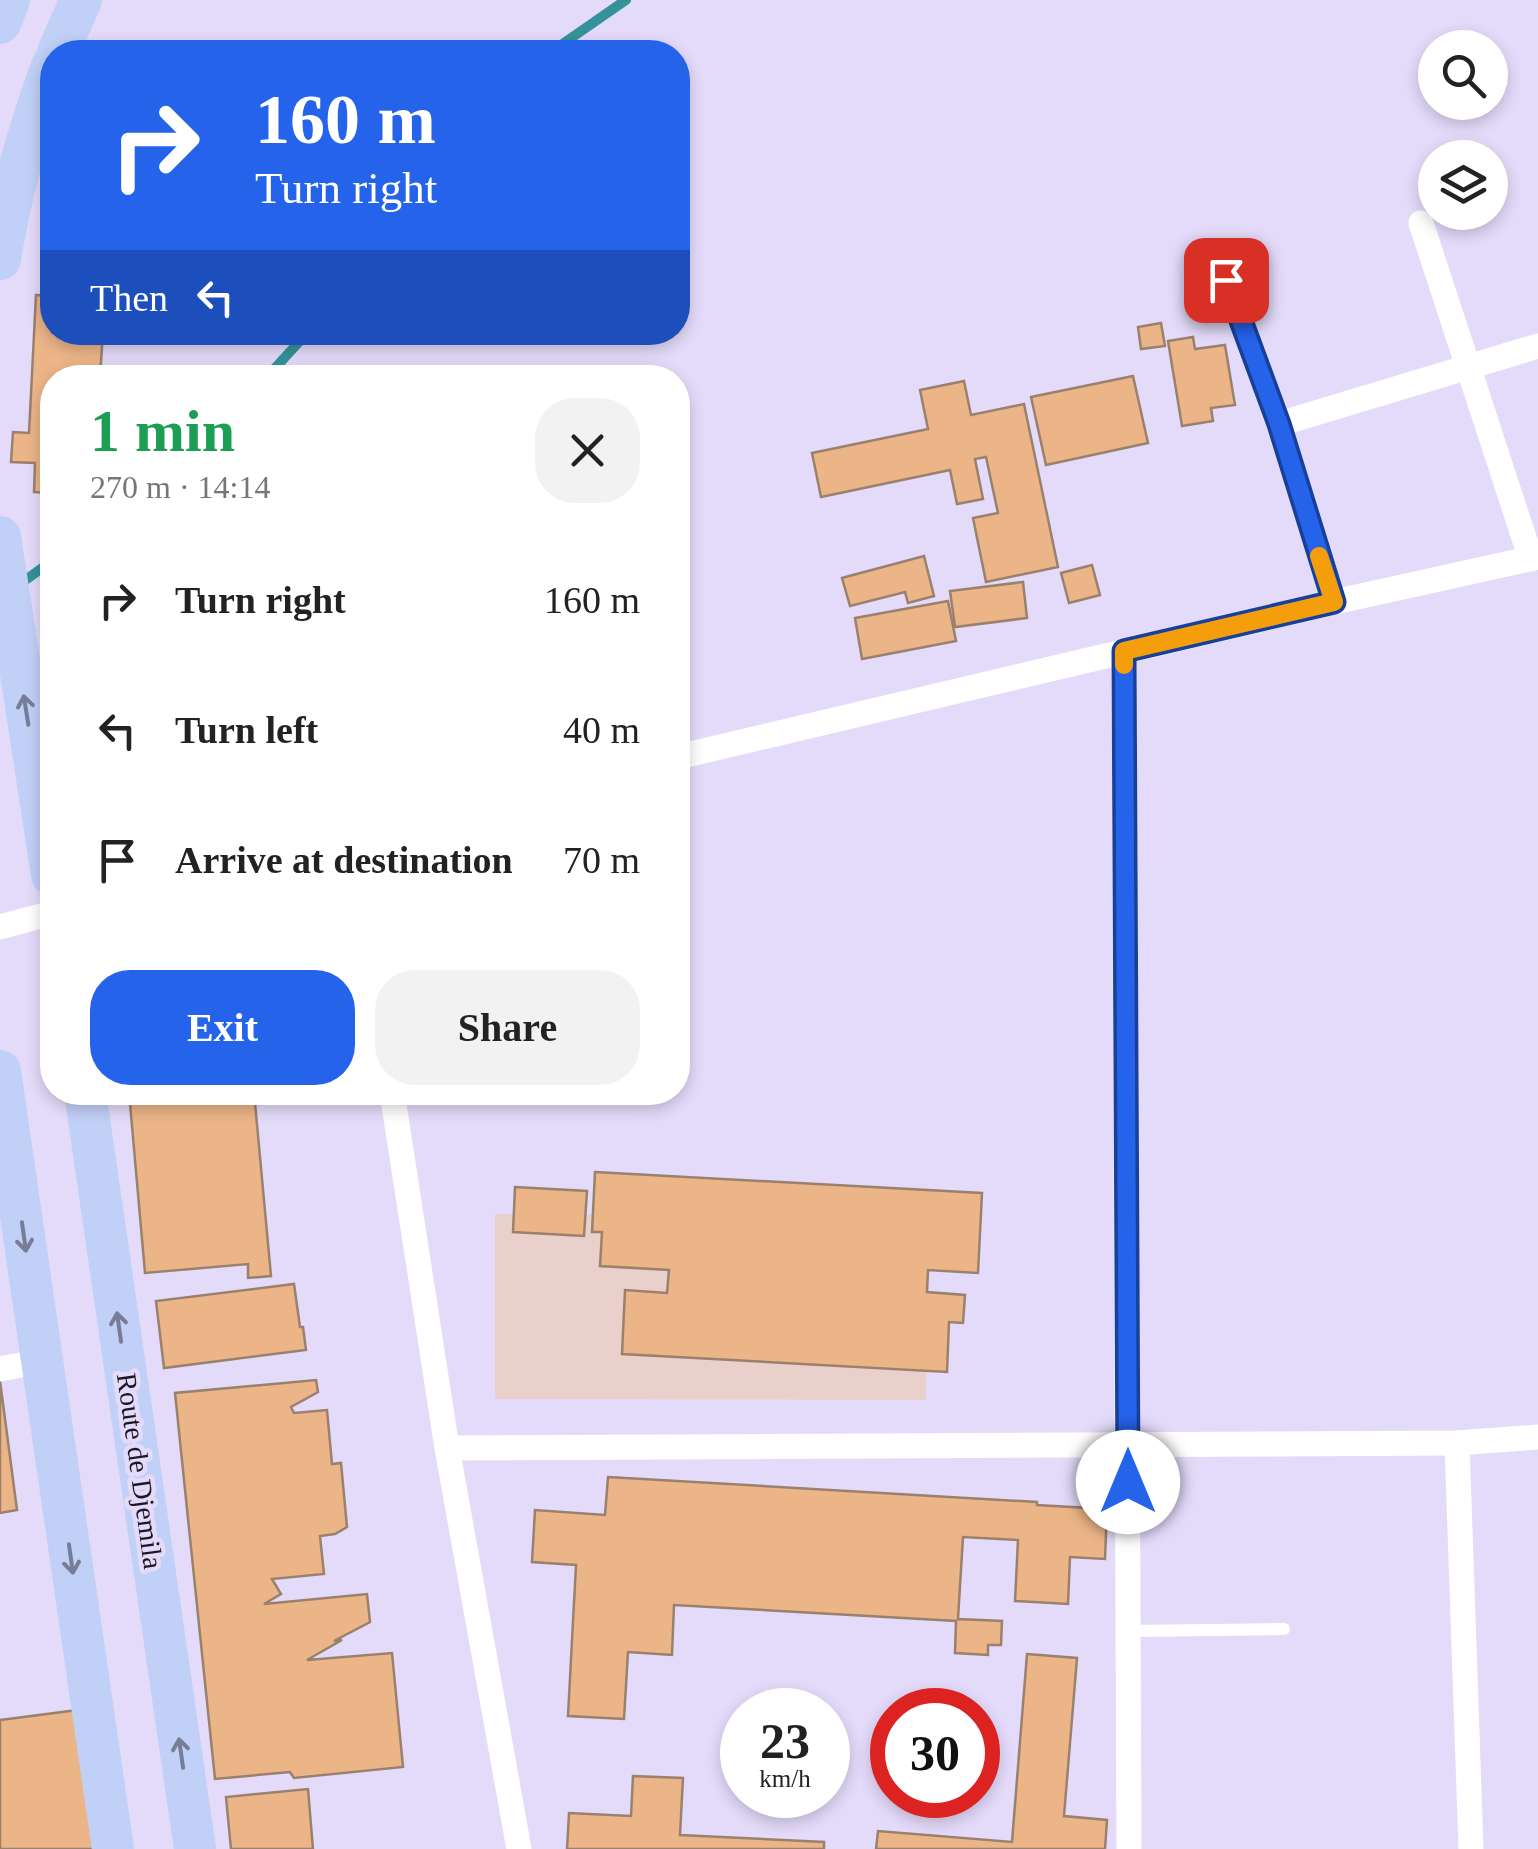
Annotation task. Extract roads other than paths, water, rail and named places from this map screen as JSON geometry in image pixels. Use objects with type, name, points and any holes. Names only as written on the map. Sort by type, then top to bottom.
[{"type":"main road","points":[[0,23],[9,0]]},
{"type":"main road","points":[[63,40],[81,0]]},
{"type":"main road","points":[[0,260],[6,223],[40,101]]},
{"type":"main road","points":[[0,536],[40,797]]},
{"type":"main road","points":[[0,1072],[113,1849]]},
{"type":"main road","name":"Route de Djemila","points":[[87,1105],[195,1849]]},
{"type":"street","points":[[690,755],[1534,558],[1423,230]]},
{"type":"street","points":[[1226,280],[1279,424],[1334,602]]},
{"type":"street","points":[[1279,424],[1538,346]]},
{"type":"street","points":[[1124,651],[1129,1849]]},
{"type":"street","points":[[0,927],[40,917]]},
{"type":"street","points":[[394,1105],[447,1448],[518,1849]]},
{"type":"street","points":[[0,1369],[42,1361]]},
{"type":"street","points":[[447,1448],[1457,1443],[1538,1437]]},
{"type":"street","points":[[1457,1443],[1471,1849]]},
{"type":"lane","points":[[1128,1631],[1284,1630]]},
{"type":"waterway","points":[[568,40],[626,0]]},
{"type":"waterway","points":[[278,365],[296,345]]},
{"type":"waterway","points":[[17,586],[40,570]]}]
